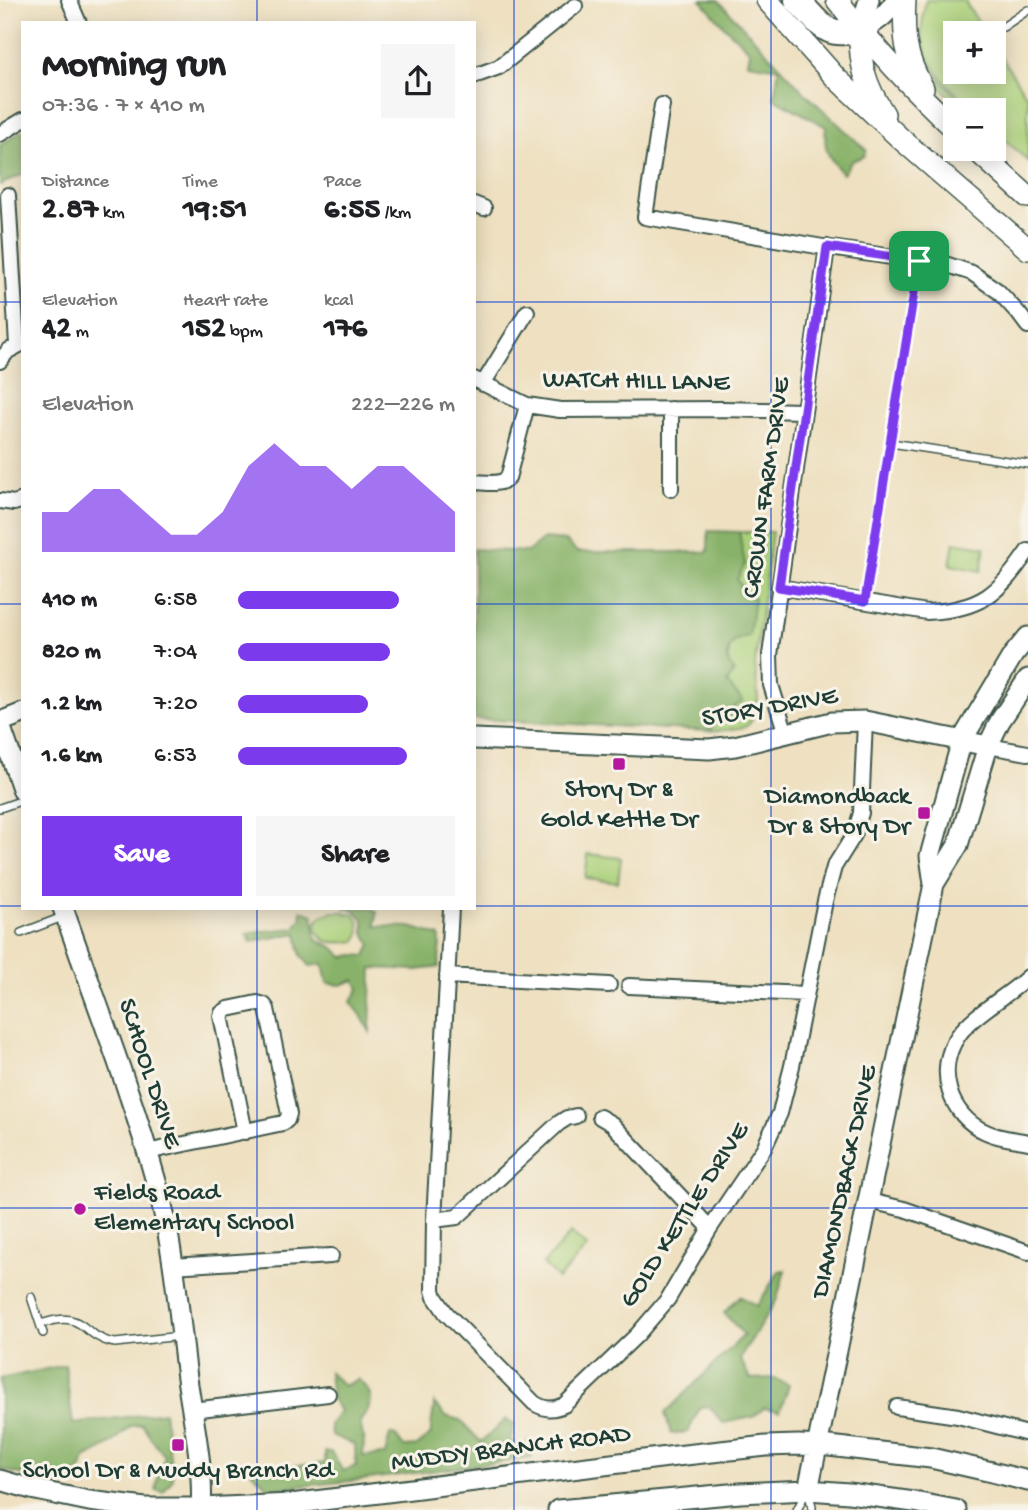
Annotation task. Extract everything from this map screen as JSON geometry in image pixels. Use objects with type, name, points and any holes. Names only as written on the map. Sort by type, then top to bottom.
[{"type":"highway","points":[[797,0],[827,30],[843,34],[860,29]]},
{"type":"main road","points":[[767,0],[836,78],[901,139],[1028,249]]},
{"type":"main road","points":[[836,0],[943,118]]},
{"type":"main road","points":[[905,0],[904,36],[909,60],[923,89],[943,116]]},
{"type":"main road","points":[[860,29],[860,52],[867,80],[882,111],[901,139]]},
{"type":"main road","points":[[988,161],[1028,197]]},
{"type":"street","points":[[69,0],[78,21]]},
{"type":"street","points":[[860,29],[869,0]]},
{"type":"street","points":[[860,29],[878,21],[896,0]]},
{"type":"street","points":[[476,75],[499,67],[576,6]]},
{"type":"street","points":[[662,105],[645,217],[948,265],[980,278],[998,291],[1028,326]]},
{"type":"street","points":[[0,134],[21,121]]},
{"type":"street","points":[[0,361],[8,351],[20,344],[8,195]]},
{"type":"street","name":"CROWN FARM DRIVE","points":[[786,734],[769,675],[770,655],[827,247]]},
{"type":"street","points":[[479,382],[527,312]]},
{"type":"street","name":"WATCH HILL LANE","points":[[479,382],[527,405],[560,410],[803,411]]},
{"type":"street","points":[[476,482],[498,483],[508,478],[527,405]]},
{"type":"street","points":[[671,410],[671,489]]},
{"type":"street","points":[[0,501],[14,503],[21,501]]},
{"type":"street","points":[[779,587],[927,612],[951,611],[973,604],[994,592],[1010,577],[1028,551]]},
{"type":"street","name":"DIAMONDBACK DRIVE","points":[[807,1490],[934,884],[930,856],[962,740],[1013,655],[1028,637]]},
{"type":"street","name":"DIAMONDBACK DRIVE","points":[[934,884],[958,845],[988,746],[1000,721],[1028,679]]},
{"type":"street","points":[[21,714],[0,723],[21,785]]},
{"type":"street","name":"STORY DRIVE","points":[[476,738],[709,749],[735,746],[832,722],[865,721],[988,746]]},
{"type":"street","name":"GOLD KETTLE DRIVE","points":[[451,910],[434,1220],[435,1297],[446,1313],[534,1403],[540,1408],[556,1409],[564,1405],[637,1335],[668,1299],[710,1228],[764,1148],[780,1113],[834,867],[855,835],[860,813],[865,721]]},
{"type":"street","points":[[988,746],[1028,753]]},
{"type":"street","name":"SCHOOL DRIVE","points":[[64,912],[114,1051],[160,1199],[192,1410],[202,1493],[201,1509]]},
{"type":"street","points":[[447,976],[610,985]]},
{"type":"street","points":[[1028,976],[958,1036],[950,1052],[946,1072],[949,1093],[954,1104],[972,1125],[988,1134],[1028,1142]]},
{"type":"street","points":[[629,986],[806,994]]},
{"type":"street","points":[[147,1152],[245,1132],[287,1120],[289,1114],[267,1009],[257,1003],[228,1009],[222,1013],[221,1019],[245,1132]]},
{"type":"street","points":[[434,1220],[457,1217],[559,1123],[576,1116]]},
{"type":"street","points":[[600,1117],[612,1124],[710,1228]]},
{"type":"street","points":[[869,1201],[916,1213],[1028,1252]]},
{"type":"street","points":[[172,1266],[331,1256]]},
{"type":"street","points":[[192,1410],[328,1394]]},
{"type":"street","points":[[897,1407],[958,1416],[1028,1434]]},
{"type":"street","name":"MUDDY BRANCH ROAD","points":[[0,1480],[89,1501],[145,1508],[201,1509],[291,1504],[766,1446],[817,1445],[931,1458],[1028,1481]]},
{"type":"street","points":[[558,1510],[740,1493],[807,1490],[849,1493],[956,1510]]},
{"type":"lane","points":[[1006,25],[1028,10]]},
{"type":"lane","points":[[865,601],[919,261]]},
{"type":"lane","points":[[891,443],[1028,464]]},
{"type":"lane","points":[[0,808],[21,801]]},
{"type":"lane","points":[[21,933],[64,912]]},
{"type":"lane","points":[[31,1297],[43,1334]]},
{"type":"lane","points":[[40,1324],[72,1320],[98,1338],[115,1343],[182,1336]]},
{"type":"lane","points":[[797,1510],[807,1490]]},
{"type":"lane","points":[[807,1490],[812,1510]]},
{"type":"green space","points":[[701,0],[718,0],[804,92],[866,150],[864,156],[852,161],[843,174],[828,153],[825,142],[826,127],[774,98],[779,68],[748,63],[750,51]]},
{"type":"green space","points":[[926,0],[964,0],[977,21],[943,21],[943,79],[928,57],[922,21]]},
{"type":"green space","points":[[915,37],[919,37],[926,60],[938,78],[958,98],[951,98],[920,64]]},
{"type":"green space","points":[[1006,64],[1028,95],[1028,161],[1006,141],[1006,98],[962,98],[948,85],[1006,84]]},
{"type":"green space","points":[[21,131],[21,175],[0,185],[0,145]]},
{"type":"green space","points":[[708,531],[739,532],[745,564],[737,579],[743,591],[754,597],[749,636],[740,638],[728,650],[728,662],[734,671],[727,683],[743,701],[734,707],[729,719],[716,723],[709,731],[476,719],[476,549],[527,552],[544,539],[566,541],[577,552],[708,552]]},
{"type":"green space","points":[[739,532],[772,532],[755,665],[757,708],[745,727],[709,731],[723,701],[730,646],[738,638],[743,591],[737,579],[745,564]]},
{"type":"green space","points":[[954,542],[985,547],[981,571],[950,565]]},
{"type":"green space","points":[[588,854],[621,858],[618,882],[585,878]]},
{"type":"green space","points":[[301,910],[313,915],[316,940],[333,947],[343,957],[366,956],[371,944],[364,933],[364,921],[355,910],[377,912],[376,926],[411,927],[440,936],[439,967],[416,970],[372,968],[370,1032],[351,1002],[359,989],[355,980],[341,985],[327,983],[323,964],[310,966],[301,955],[297,933],[251,942],[246,933],[295,928],[302,917]]},
{"type":"green space","points":[[331,912],[354,914],[360,927],[356,941],[330,942],[322,938],[317,929],[317,921]]},
{"type":"green space","points":[[571,1233],[587,1247],[558,1279],[543,1264]]},
{"type":"green space","points":[[785,1270],[777,1299],[740,1358],[750,1379],[773,1378],[789,1385],[780,1411],[764,1408],[753,1417],[723,1423],[709,1406],[700,1407],[688,1432],[671,1434],[665,1413],[744,1335],[724,1313],[740,1296],[757,1306],[779,1271]]},
{"type":"green space","points":[[65,1365],[73,1424],[164,1412],[173,1479],[163,1492],[156,1490],[165,1456],[142,1424],[131,1426],[111,1444],[85,1458],[82,1469],[65,1483],[0,1470],[0,1379]]},
{"type":"green space","points":[[329,1372],[344,1386],[358,1379],[368,1390],[370,1404],[360,1422],[364,1441],[363,1456],[385,1455],[390,1434],[396,1436],[404,1447],[417,1446],[431,1434],[434,1403],[445,1416],[460,1420],[481,1442],[506,1419],[514,1425],[510,1440],[521,1448],[530,1440],[532,1458],[269,1489],[250,1470],[325,1463],[325,1452],[331,1452],[343,1471],[356,1466],[355,1445],[331,1435],[330,1424],[340,1411],[332,1399]]},
{"type":"place","name":"Story Dr & Gold Kettle Dr","points":[[619,764]]},
{"type":"place","name":"Diamondback Dr & Story Dr","points":[[924,813]]},
{"type":"place","name":"Fields Road Elementary School","points":[[80,1209]]},
{"type":"place","name":"School Dr & Muddy Branch Rd","points":[[178,1445]]},
{"type":"route","points":[[827,247],[919,261],[865,601],[779,587],[827,247]]}]
